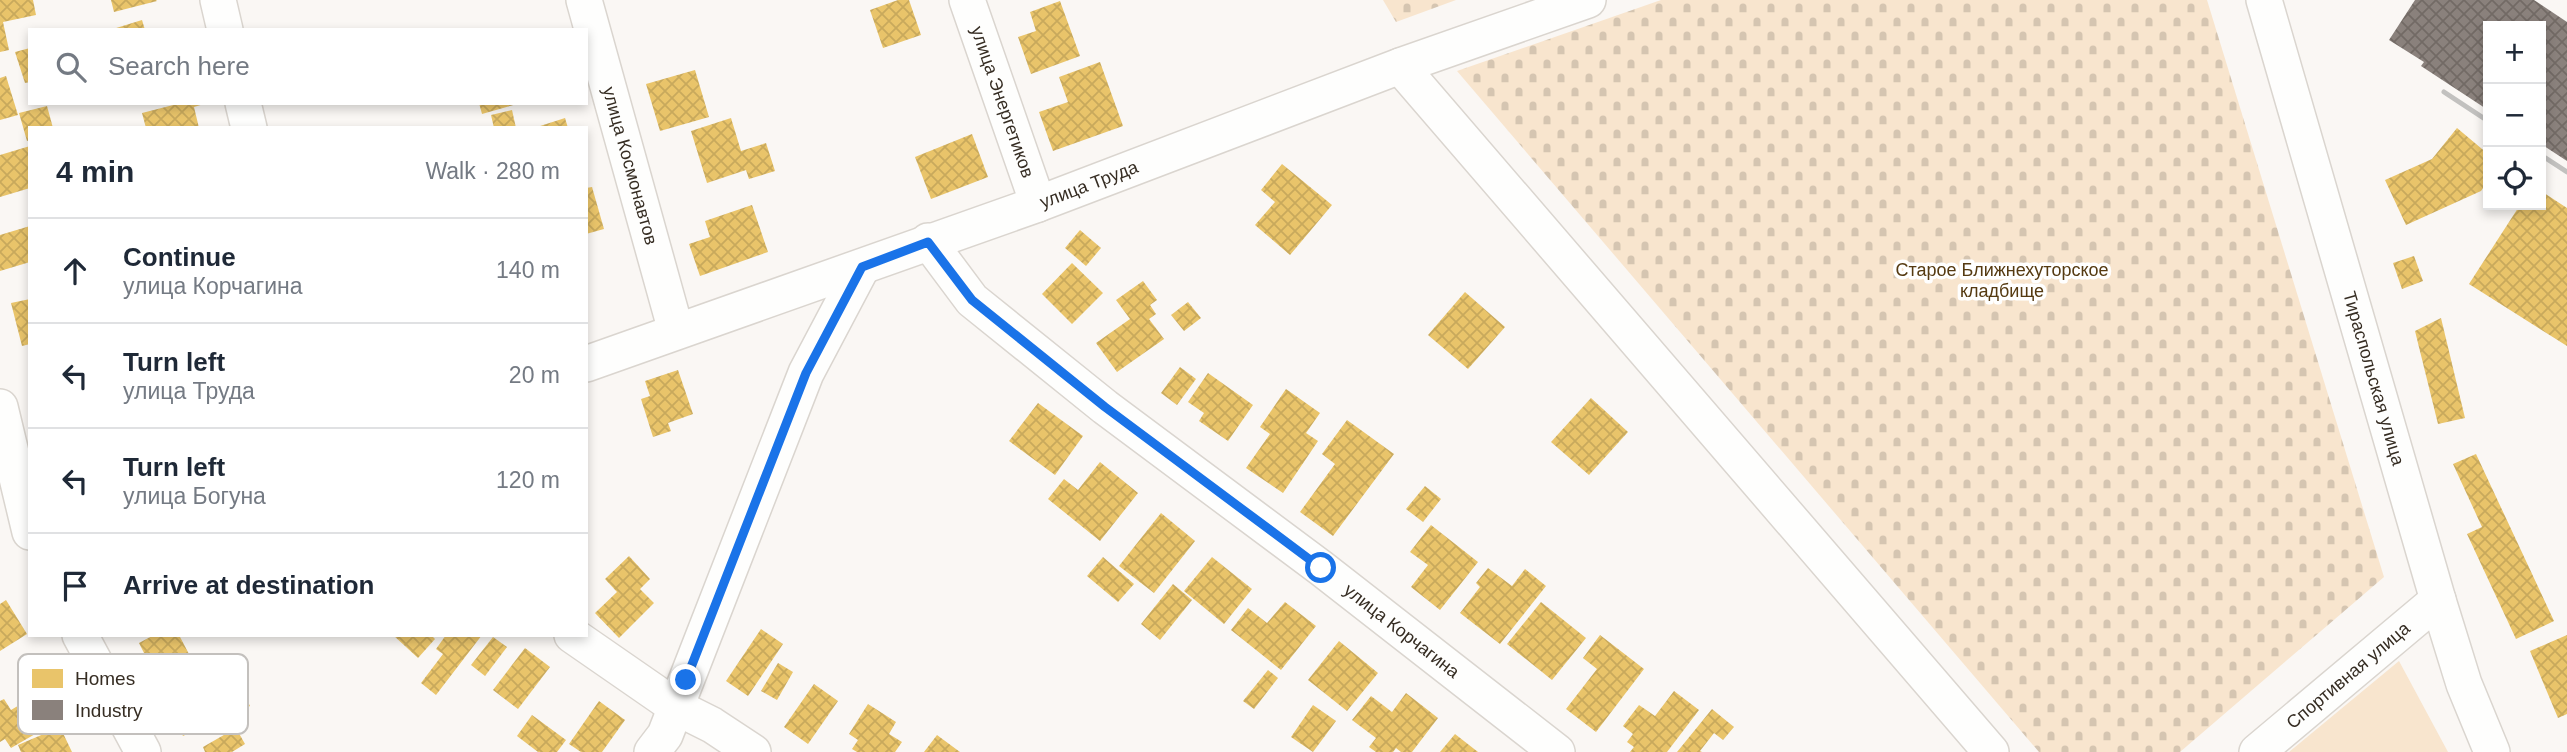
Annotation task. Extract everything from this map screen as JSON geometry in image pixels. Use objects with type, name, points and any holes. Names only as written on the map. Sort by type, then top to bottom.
[{"type":"street","points":[[218,0],[225,28]]},
{"type":"street","name":"улица Космонавтов","points":[[584,0],[676,331]]},
{"type":"street","name":"улица Энергетиков","points":[[967,0],[1038,204]]},
{"type":"street","name":"улица Труда","points":[[588,363],[1038,204],[1400,66],[1588,0]]},
{"type":"street","name":"Тираспольская улица","points":[[2264,0],[2438,600],[2464,684],[2492,752]]},
{"type":"street","points":[[1400,66],[1990,752]]},
{"type":"street","points":[[243,105],[249,126]]},
{"type":"street","name":"улица Корчагина","points":[[928,242],[972,300],[1105,407],[1321,568],[1557,752]]},
{"type":"street","points":[[652,752],[665,735],[806,373],[862,267]]},
{"type":"street","points":[[0,407],[28,526]]},
{"type":"street","points":[[0,537],[28,530]]},
{"type":"street","name":"Спортивная улица","points":[[2257,752],[2438,600]]},
{"type":"street","points":[[81,637],[90,654]]},
{"type":"street","points":[[575,637],[676,707],[712,725],[753,752]]},
{"type":"street","points":[[133,734],[143,752]]},
{"type":"green space","points":[[1383,0],[1456,0],[1396,22]]},
{"type":"green space","name":"Старое Ближнехуторское кладбище","points":[[1661,0],[2207,0],[2384,577],[2180,752],[2039,752],[1457,71]]},
{"type":"green space","points":[[2399,661],[2448,752],[2289,752]]},
{"type":"building: Homes","points":[[0,0],[33,0],[36,15],[3,22],[9,50],[0,52]]},
{"type":"building: Homes","points":[[111,0],[156,0],[157,1],[114,12]]},
{"type":"building: Homes","points":[[898,0],[909,0],[921,35],[883,48],[870,10]]},
{"type":"building: Homes","points":[[1060,1],[1080,56],[1031,74],[1018,37],[1036,31],[1030,12]]},
{"type":"building: Homes","points":[[142,20],[144,28],[116,28]]},
{"type":"building: Homes","points":[[28,49],[28,82],[25,83],[15,52]]},
{"type":"building: Homes","points":[[1100,62],[1123,126],[1053,151],[1039,112],[1068,102],[1059,77]]},
{"type":"building: Homes","points":[[695,70],[709,117],[660,131],[646,84]]},
{"type":"building: Homes","points":[[6,76],[18,115],[0,120],[0,78]]},
{"type":"building: Homes","points":[[173,105],[200,105],[194,107],[199,126],[145,126],[142,113]]},
{"type":"building: Homes","points":[[480,105],[514,105],[482,114]]},
{"type":"building: Homes","points":[[47,106],[52,126],[28,126],[27,141],[19,113]]},
{"type":"building: Homes","points":[[512,110],[516,126],[494,126],[491,115]]},
{"type":"building: Homes","points":[[565,118],[567,126],[540,126]]},
{"type":"building: Homes","points":[[731,118],[741,151],[766,143],[775,171],[749,179],[746,170],[707,183],[691,131]]},
{"type":"building: Homes","points":[[2457,128],[2483,150],[2483,188],[2406,225],[2385,180],[2432,159]]},
{"type":"building: Homes","points":[[972,134],[988,177],[931,199],[915,157]]},
{"type":"building: Homes","points":[[28,147],[28,189],[0,197],[0,155]]},
{"type":"building: Homes","points":[[1282,164],[1332,205],[1290,255],[1255,225],[1275,202],[1261,190]]},
{"type":"building: Homes","points":[[592,187],[604,229],[588,233],[588,188]]},
{"type":"building: Homes","points":[[2546,194],[2567,208],[2567,346],[2469,284],[2517,210],[2546,210]]},
{"type":"building: Homes","points":[[752,205],[768,252],[700,276],[689,244],[710,237],[705,221]]},
{"type":"building: Homes","points":[[28,227],[28,263],[0,271],[0,235]]},
{"type":"building: Homes","points":[[1080,230],[1101,248],[1086,266],[1065,248]]},
{"type":"building: Homes","points":[[2414,256],[2423,281],[2402,289],[2393,263]]},
{"type":"building: Homes","points":[[1072,263],[1103,293],[1072,324],[1042,294]]},
{"type":"building: Homes","points":[[1143,281],[1157,300],[1150,305],[1156,314],[1149,319],[1164,339],[1117,372],[1096,343],[1130,319],[1116,300]]},
{"type":"building: Homes","points":[[1465,292],[1505,327],[1468,369],[1428,335]]},
{"type":"building: Homes","points":[[28,299],[28,344],[22,346],[11,303]]},
{"type":"building: Homes","points":[[1188,302],[1201,318],[1184,331],[1171,315]]},
{"type":"building: Homes","points":[[2441,318],[2465,418],[2438,424],[2415,331]]},
{"type":"building: Homes","points":[[1180,367],[1196,379],[1177,405],[1161,393]]},
{"type":"building: Homes","points":[[678,370],[693,414],[668,423],[671,431],[653,437],[641,399],[650,396],[645,381]]},
{"type":"building: Homes","points":[[1208,373],[1253,405],[1228,441],[1199,421],[1204,413],[1188,402]]},
{"type":"building: Homes","points":[[1286,389],[1320,413],[1306,433],[1318,441],[1283,493],[1246,468],[1270,434],[1260,427]]},
{"type":"building: Homes","points":[[1591,398],[1628,432],[1589,475],[1551,442]]},
{"type":"building: Homes","points":[[1038,403],[1083,436],[1055,475],[1009,441]]},
{"type":"building: Homes","points":[[1347,420],[1394,454],[1333,536],[1300,512],[1335,464],[1322,454]]},
{"type":"building: Homes","points":[[2476,454],[2554,621],[2516,639],[2467,534],[2482,527],[2453,464]]},
{"type":"building: Homes","points":[[1100,462],[1138,493],[1100,541],[1048,499],[1064,479],[1078,490]]},
{"type":"building: Homes","points":[[1425,486],[1441,499],[1423,522],[1406,509]]},
{"type":"building: Homes","points":[[1161,513],[1195,541],[1154,593],[1119,566]]},
{"type":"building: Homes","points":[[1431,525],[1478,562],[1440,610],[1411,587],[1428,565],[1410,552]]},
{"type":"building: Homes","points":[[629,556],[650,579],[640,589],[654,603],[619,638],[595,613],[617,592],[605,579]]},
{"type":"building: Homes","points":[[1103,557],[1134,584],[1118,602],[1087,576]]},
{"type":"building: Homes","points":[[1212,557],[1252,589],[1224,624],[1184,591]]},
{"type":"building: Homes","points":[[1488,568],[1512,586],[1525,569],[1546,586],[1500,644],[1460,613],[1480,587],[1476,583]]},
{"type":"building: Homes","points":[[1173,584],[1192,600],[1160,640],[1141,624]]},
{"type":"building: Homes","points":[[6,600],[27,634],[0,651],[0,604]]},
{"type":"building: Homes","points":[[1285,602],[1316,626],[1281,670],[1231,630],[1248,608],[1267,623]]},
{"type":"building: Homes","points":[[1541,602],[1586,638],[1552,680],[1507,644]]},
{"type":"building: Homes","points":[[761,629],[783,644],[748,696],[726,681]]},
{"type":"building: Homes","points":[[1600,635],[1644,669],[1596,732],[1566,709],[1597,669],[1583,658]]},
{"type":"building: Homes","points":[[2567,635],[2567,714],[2558,718],[2530,651]]},
{"type":"building: Homes","points":[[150,637],[180,637],[189,654],[144,654],[139,643]]},
{"type":"building: Homes","points":[[395,637],[433,637],[435,639],[418,658]]},
{"type":"building: Homes","points":[[445,637],[480,637],[436,695],[421,683],[443,654],[436,649]]},
{"type":"building: Homes","points":[[493,637],[507,647],[485,676],[471,665]]},
{"type":"building: Homes","points":[[1339,641],[1378,673],[1347,711],[1308,680]]},
{"type":"building: Homes","points":[[525,648],[550,667],[518,709],[493,690]]},
{"type":"building: Homes","points":[[778,663],[793,672],[777,700],[761,691]]},
{"type":"building: Homes","points":[[1268,670],[1278,678],[1254,709],[1243,701]]},
{"type":"building: Homes","points":[[814,684],[838,701],[808,744],[784,727]]},
{"type":"building: Homes","points":[[1674,691],[1699,710],[1667,752],[1630,752],[1634,747],[1627,742],[1633,734],[1623,726],[1639,705],[1655,716]]},
{"type":"building: Homes","points":[[1406,693],[1438,718],[1412,752],[1401,752],[1396,748],[1393,752],[1376,752],[1369,747],[1376,738],[1352,720],[1371,696],[1392,712]]},
{"type":"building: Homes","points":[[4,699],[11,710],[18,706],[18,734],[35,734],[11,748],[5,739],[0,742],[0,701]]},
{"type":"building: Homes","points":[[599,701],[625,720],[602,752],[581,752],[569,744]]},
{"type":"building: Homes","points":[[868,704],[896,722],[889,734],[902,742],[895,752],[857,752],[852,749],[858,740],[849,734]]},
{"type":"building: Homes","points":[[1313,705],[1336,721],[1313,752],[1291,737]]},
{"type":"building: Homes","points":[[1712,709],[1734,727],[1723,740],[1714,733],[1700,751],[1702,752],[1677,752]]},
{"type":"building: Homes","points":[[532,715],[566,740],[557,752],[538,752],[517,736]]},
{"type":"building: Homes","points":[[44,734],[63,734],[72,752],[21,752],[18,745]]},
{"type":"building: Homes","points":[[226,734],[239,734],[245,744],[232,752],[205,752],[203,747]]},
{"type":"building: Homes","points":[[1455,734],[1478,752],[1440,752]]},
{"type":"building: Homes","points":[[937,735],[960,752],[924,752]]},
{"type":"building: Industry","points":[[2415,0],[2534,0],[2567,22],[2567,161],[2546,147],[2546,21],[2483,21],[2483,107],[2421,66],[2424,62],[2389,40]]},
{"type":"railway","points":[[2444,92],[2483,118]]},
{"type":"railway","points":[[2546,158],[2567,172]]},
{"type":"route","points":[[686,680],[806,373],[862,267],[928,242],[972,300],[1105,407],[1321,568]]}]
